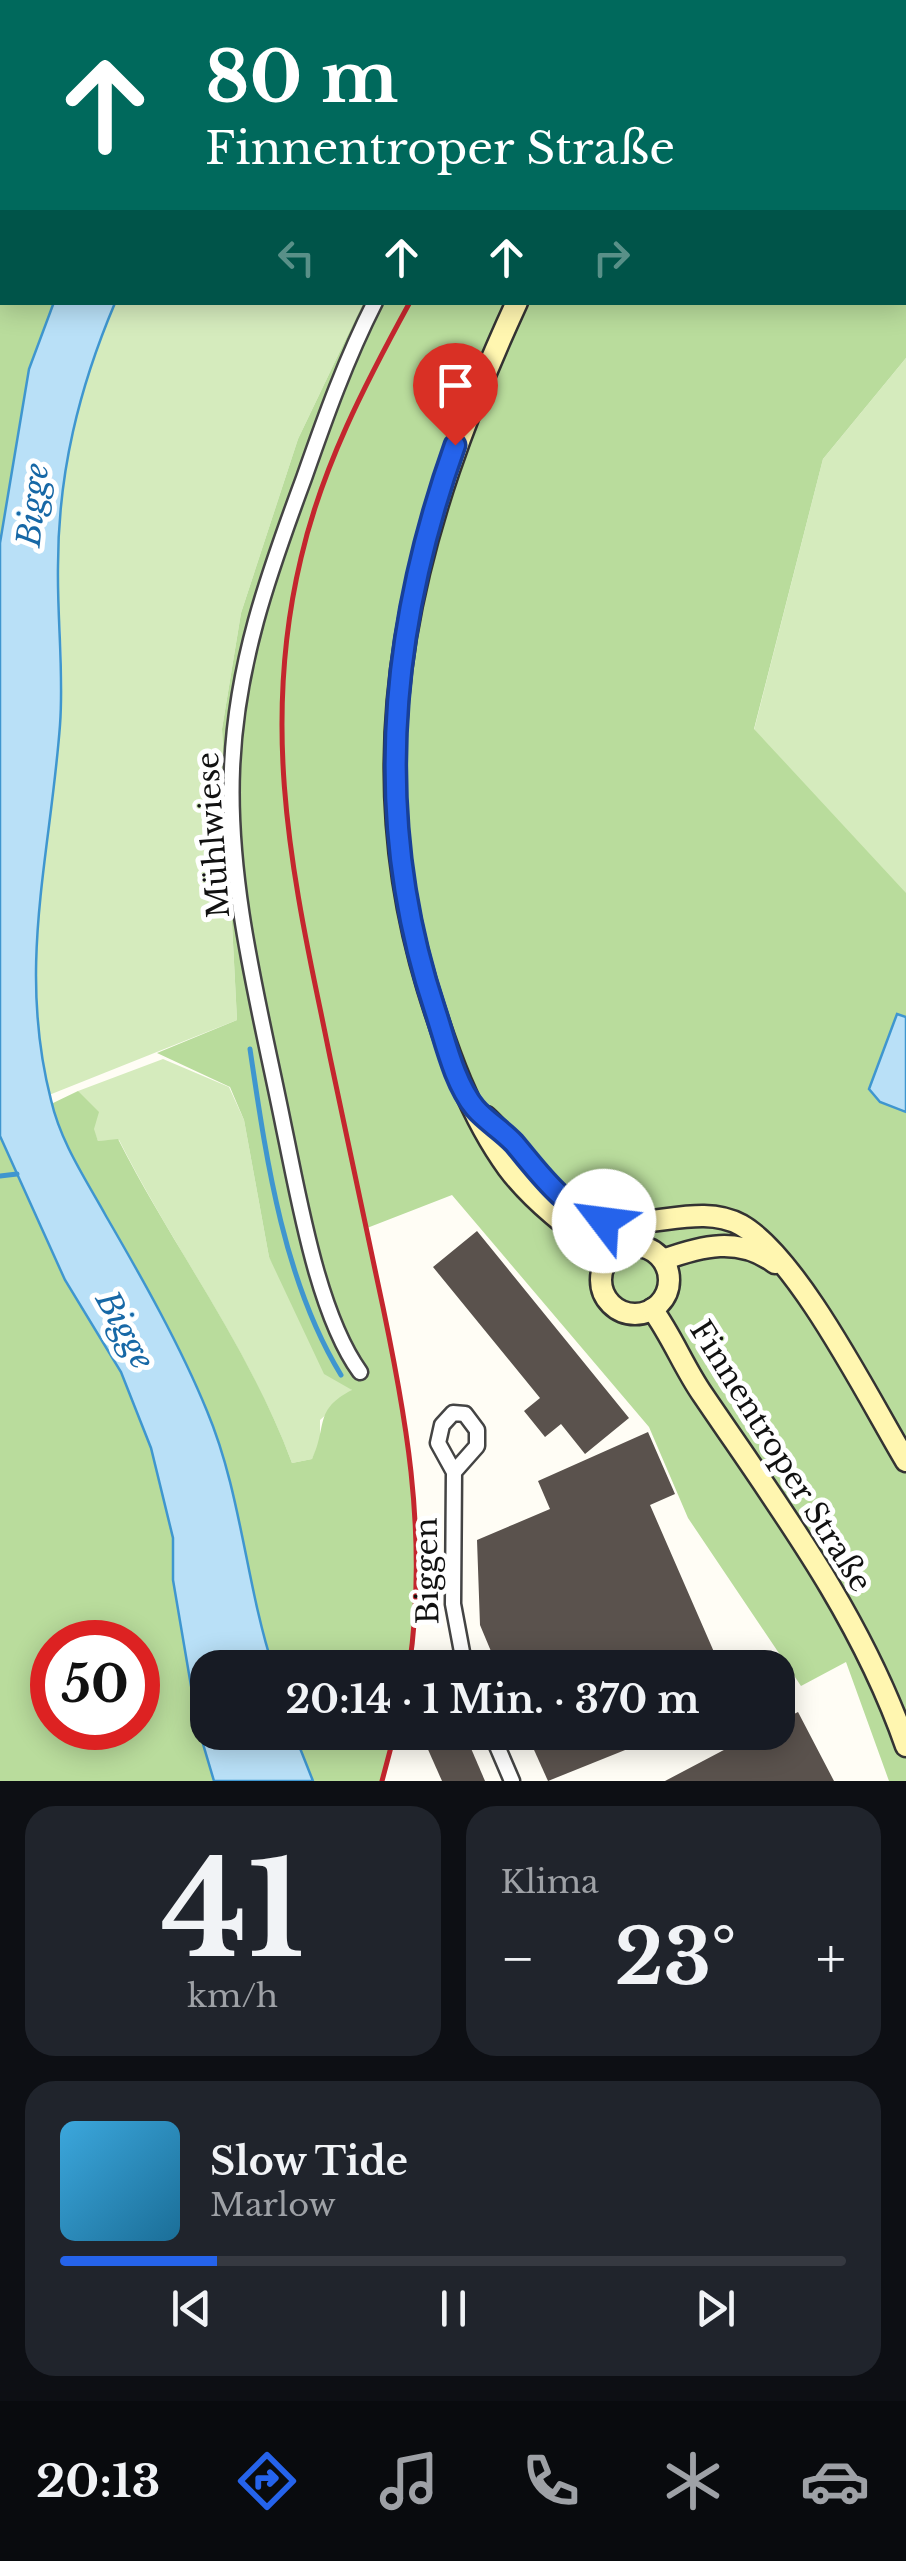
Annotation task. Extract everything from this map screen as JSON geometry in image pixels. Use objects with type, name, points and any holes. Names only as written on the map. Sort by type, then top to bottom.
[{"type":"main road","points":[[516,305],[455,445],[410,600],[394,726],[396,840],[408,914],[438,1018],[473,1106],[508,1168],[536,1199],[609,1258]]},
{"type":"main road","points":[[473,1106],[512,1141],[537,1174],[591,1216],[619,1223],[703,1218],[736,1222],[764,1243],[811,1301],[906,1460]]},
{"type":"main road","points":[[663,1260],[701,1246],[724,1245],[748,1248],[785,1270]]},
{"type":"main road","points":[[636,1246],[663,1260],[669,1280],[666,1295],[652,1309],[627,1313],[612,1305],[601,1277],[609,1258],[636,1246]]},
{"type":"main road","name":"Finnentroper Straße","points":[[652,1309],[696,1385],[811,1551],[864,1650],[906,1746]]},
{"type":"street","name":"Mühlwiese","points":[[360,1372],[343,1348],[301,1213],[242,904],[232,773],[240,672],[256,611],[351,349],[373,305]]},
{"type":"street","name":"Biggen","points":[[454,1472],[453,1604],[461,1650]]},
{"type":"street","points":[[499,1750],[512,1781]]},
{"type":"green space","points":[[0,305],[53,305],[29,369],[0,543]]},
{"type":"green space","points":[[114,305],[362,305],[298,439],[241,613],[222,729],[237,1020],[49,1095],[38,1039],[33,948],[61,711],[58,585],[62,498],[73,432]]},
{"type":"green space","points":[[362,305],[906,305],[906,358],[823,459],[754,729],[906,893],[906,1017],[898,1014],[880,1102],[906,1112],[906,1781],[889,1781],[846,1662],[801,1686],[795,1677],[795,1650],[777,1650],[688,1518],[649,1427],[452,1195],[367,1228],[400,1391],[414,1501],[415,1611],[411,1650],[268,1650],[252,1594],[108,1218],[71,1156],[51,1104],[78,1091],[99,1112],[94,1129],[98,1141],[118,1139],[255,1379],[292,1463],[312,1459],[326,1412],[352,1390],[324,1374],[269,1257],[244,1120],[230,1087],[157,1053],[237,1020],[222,729],[241,613],[298,439]]},
{"type":"green space","points":[[906,358],[906,899],[754,730],[823,459]]},
{"type":"green space","points":[[163,1059],[229,1087],[244,1120],[269,1257],[343,1381],[353,1391],[320,1420],[320,1443],[312,1459],[292,1463],[255,1379],[119,1140],[98,1141],[78,1091]]},
{"type":"green space","points":[[0,1136],[65,1280],[121,1373],[151,1448],[173,1538],[173,1580],[190,1680],[190,1750],[205,1750],[214,1781],[0,1781]]},
{"type":"green space","points":[[301,1750],[390,1750],[382,1781],[313,1781]]},
{"type":"water","name":"Bigge","points":[[53,305],[114,305],[81,399],[62,498],[58,566],[60,725],[39,912],[37,1004],[41,1051],[55,1116],[67,1146],[185,1361],[218,1442],[236,1506],[268,1650],[190,1650],[190,1680],[173,1580],[173,1538],[151,1448],[121,1372],[65,1280],[0,1136],[0,543],[29,369]]},
{"type":"water","points":[[897,1014],[906,1017],[906,1112],[880,1102],[869,1089]]},
{"type":"water","points":[[205,1750],[301,1750],[313,1781],[214,1781]]},
{"type":"building","points":[[477,1231],[629,1418],[585,1454],[561,1424],[545,1437],[524,1411],[540,1398],[433,1267]]},
{"type":"building","points":[[648,1432],[675,1494],[650,1505],[713,1650],[490,1650],[480,1625],[477,1540],[550,1509],[538,1481]]},
{"type":"building","points":[[798,1712],[834,1781],[665,1781],[724,1750],[795,1750]]},
{"type":"building","points":[[428,1750],[472,1750],[485,1781],[442,1781]]},
{"type":"building","points":[[534,1750],[625,1750],[548,1781]]},
{"type":"waterway","points":[[250,1049],[271,1175],[291,1259],[321,1338],[341,1375]]},
{"type":"waterway","points":[[0,1176],[17,1174]]},
{"type":"railway","points":[[408,305],[347,427],[310,524],[290,617],[282,731],[290,842],[309,955],[405,1424],[415,1520],[411,1650]]},
{"type":"railway","points":[[382,1781],[390,1750]]},
{"type":"route","points":[[455,445],[424,544],[400,664],[394,726],[394,789],[404,897],[450,1056],[473,1106],[574,1207],[604,1221]]}]
